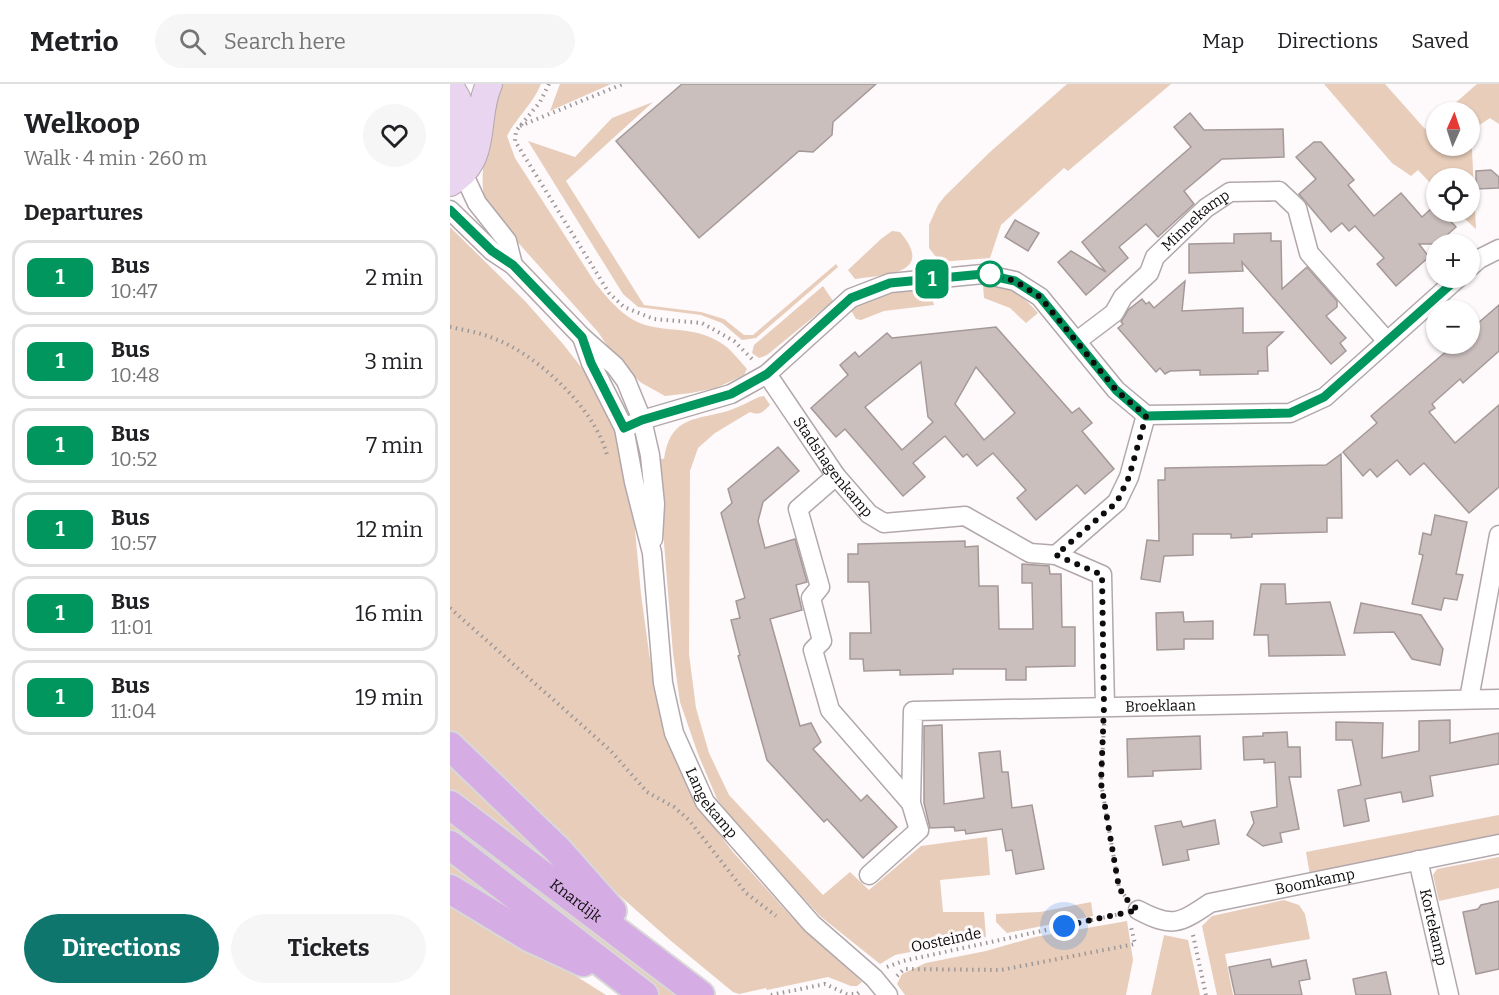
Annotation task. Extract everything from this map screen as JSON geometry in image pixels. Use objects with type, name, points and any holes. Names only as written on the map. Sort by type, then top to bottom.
[{"type":"main road","points":[[454,167],[475,156],[483,98],[489,84]]},
{"type":"main road","points":[[454,167],[463,125],[457,89]]},
{"type":"main road","points":[[450,746],[558,850],[651,956]]},
{"type":"main road","name":"Knardijk","points":[[450,805],[700,995]]},
{"type":"main road","points":[[450,845],[636,989]]},
{"type":"main road","points":[[450,889],[529,937],[636,989]]},
{"type":"street","name":"Langekamp","points":[[454,167],[477,203],[507,241],[513,265]]},
{"type":"street","name":"Minnekamp","points":[[1077,341],[1114,313],[1123,297],[1149,273],[1155,257],[1206,208],[1230,192],[1269,191],[1279,191],[1298,208],[1309,253],[1386,340]]},
{"type":"street","name":"Langekamp","points":[[450,210],[492,251],[513,265],[582,337],[603,354],[626,381],[642,420],[654,480],[655,513],[652,553]]},
{"type":"street","points":[[1480,258],[1499,249]]},
{"type":"street","points":[[624,428],[642,420],[731,394],[767,374],[851,298],[890,283],[983,274],[1015,281],[1040,297],[1116,390],[1146,416],[1290,413],[1324,397],[1446,288]]},
{"type":"street","name":"Langekamp","points":[[582,337],[591,363],[624,428],[652,553],[663,683],[674,733],[705,802],[812,924],[882,987]]},
{"type":"street","name":"Stadshagenkamp","points":[[767,374],[836,476],[869,514],[884,523],[965,516],[1030,553],[1056,555],[1102,575],[1104,706]]},
{"type":"street","points":[[1056,555],[1117,502],[1129,477],[1146,416]]},
{"type":"street","name":"Broeklaan","points":[[836,476],[798,509],[820,587],[811,598],[822,641],[813,650],[830,710],[911,803]]},
{"type":"street","points":[[1469,699],[1499,536]]},
{"type":"street","name":"Broeklaan","points":[[869,874],[919,830],[911,803],[913,711],[1499,699]]},
{"type":"street","name":"Boomkamp","points":[[1133,911],[1157,920],[1174,922],[1190,916],[1210,903],[1499,844]]},
{"type":"street","name":"Kortekamp","points":[[1418,860],[1449,995]]},
{"type":"path","points":[[549,84],[540,102],[519,127],[515,136],[517,146],[609,293],[624,307],[654,319],[702,323],[734,342],[767,374]]},
{"type":"path","points":[[519,127],[622,84]]},
{"type":"path","points":[[450,327],[492,337],[529,357],[560,383],[584,409],[606,450],[608,460],[629,456]]},
{"type":"path","points":[[450,608],[610,750],[647,792],[674,807],[688,820],[746,892],[781,921]]},
{"type":"path","points":[[882,987],[904,969],[1001,970],[1135,944],[1133,911],[1119,888],[1101,783],[1104,706]]},
{"type":"path","name":"Oosteinde","points":[[857,994],[882,987],[888,966],[903,961],[1133,911]]},
{"type":"path","points":[[1190,916],[1206,995]]},
{"type":"path","points":[[771,995],[825,984],[847,994],[857,994]]},
{"type":"path","points":[[853,988],[857,994]]},
{"type":"path","points":[[836,990],[840,995]]},
{"type":"shaded area","points":[[500,84],[541,84],[534,98],[507,136],[515,158],[596,284],[619,310],[640,323],[703,334],[721,343],[732,351],[747,369],[744,375],[716,388],[665,396],[640,382],[614,356],[598,332],[497,219],[486,203],[483,177],[487,144]]},
{"type":"shaded area","points":[[560,84],[611,84],[550,111]]},
{"type":"shaded area","points":[[1067,84],[1171,84],[1068,171],[1064,168],[1001,225],[990,258],[940,262],[929,248],[929,225],[938,205],[990,152]]},
{"type":"shaded area","points":[[1324,84],[1385,84],[1426,128],[1426,156],[1472,156],[1473,168],[1426,168],[1426,178],[1418,170],[1411,176],[1392,163]]},
{"type":"shaded area","points":[[1477,84],[1499,84],[1499,124],[1490,118],[1480,125],[1480,102],[1456,102]]},
{"type":"shaded area","points":[[653,102],[566,181],[644,305],[701,312],[724,319],[744,335],[753,335],[836,264],[838,267],[756,338],[742,340],[722,323],[701,315],[638,307],[623,294],[528,141],[575,157],[612,118]]},
{"type":"shaded area","points":[[1468,222],[1476,222],[1476,229]]},
{"type":"shaded area","points":[[450,227],[525,301],[563,344],[592,381],[614,422],[632,498],[641,594],[661,717],[677,765],[698,807],[733,852],[789,914],[862,982],[857,986],[828,977],[767,990],[766,988],[739,994],[733,992],[671,941],[532,818],[450,735]]},
{"type":"shaded area","points":[[892,231],[900,232],[910,246],[912,256],[909,264],[902,270],[892,273],[855,279],[848,270]]},
{"type":"shaded area","points":[[983,285],[992,285],[1014,292],[1038,313],[1026,323],[1010,308],[984,298]]},
{"type":"shaded area","points":[[823,286],[833,301],[767,355],[759,358],[752,353],[754,345]]},
{"type":"shaded area","points":[[930,288],[934,305],[884,311],[861,320],[856,319],[851,310],[876,295]]},
{"type":"shaded area","points":[[764,396],[770,405],[761,413],[750,412],[715,433],[698,448],[690,471],[689,654],[696,708],[709,753],[729,795],[823,895],[850,872],[869,890],[921,846],[987,837],[990,875],[940,880],[943,912],[984,912],[986,937],[895,955],[880,964],[820,916],[743,833],[717,799],[698,754],[680,702],[673,653],[657,458],[664,459],[671,436],[684,424],[728,411]]},
{"type":"shaded area","points":[[450,757],[504,810],[654,946],[497,830],[450,791]]},
{"type":"shaded area","points":[[1499,815],[1499,836],[1310,875],[1306,852]]},
{"type":"shaded area","points":[[450,818],[679,995],[659,995],[450,833]]},
{"type":"shaded area","points":[[450,857],[537,922],[450,878]]},
{"type":"shaded area","points":[[1499,857],[1499,888],[1439,901],[1433,875],[1437,869]]},
{"type":"shaded area","points":[[450,897],[606,995],[450,995]]},
{"type":"shaded area","points":[[1284,900],[1299,905],[1305,914],[1310,939],[1225,954],[1233,995],[1217,995],[1202,926],[1212,916]]},
{"type":"shaded area","points":[[1091,902],[1093,916],[1007,933],[996,922],[996,914],[1040,912]]},
{"type":"shaded area","points":[[1127,921],[1133,960],[1126,995],[905,995],[897,984],[902,974],[926,963],[986,951],[1035,937]]},
{"type":"shaded area","points":[[1164,935],[1188,940],[1200,995],[1151,995]]},
{"type":"building","points":[[682,84],[876,84],[833,122],[832,135],[813,152],[799,151],[699,238],[616,141]]},
{"type":"building","points":[[1190,113],[1204,130],[1283,129],[1284,157],[1222,159],[1184,191],[1194,204],[1158,237],[1146,224],[1119,247],[1128,258],[1086,295],[1058,262],[1071,251],[1106,272],[1082,242],[1191,147],[1174,127]]},
{"type":"building","points":[[1314,142],[1321,142],[1354,180],[1348,185],[1374,216],[1401,193],[1422,217],[1426,213],[1426,222],[1451,222],[1456,227],[1448,234],[1426,234],[1426,244],[1419,244],[1426,253],[1426,260],[1396,286],[1377,264],[1384,258],[1355,226],[1349,231],[1342,223],[1331,232],[1299,194],[1316,179],[1296,157]]},
{"type":"building","points":[[1491,170],[1499,177],[1499,188],[1480,189],[1480,171]]},
{"type":"building","points":[[1015,220],[1039,233],[1028,251],[1005,237]]},
{"type":"building","points":[[1271,233],[1271,241],[1281,241],[1282,289],[1307,267],[1337,301],[1337,307],[1326,316],[1346,338],[1340,343],[1346,351],[1331,364],[1242,262],[1243,271],[1189,273],[1189,244],[1234,243],[1234,234]]},
{"type":"building","points":[[1185,281],[1182,311],[1243,308],[1243,333],[1283,332],[1267,347],[1268,371],[1258,371],[1258,374],[1200,375],[1200,370],[1170,371],[1165,374],[1160,368],[1156,372],[1118,328],[1123,324],[1121,322],[1128,310],[1142,299],[1154,308]]},
{"type":"building","points":[[1499,305],[1499,351],[1463,383],[1460,379],[1432,404],[1435,408],[1429,412],[1455,443],[1499,405],[1499,487],[1469,513],[1424,463],[1410,475],[1397,460],[1377,477],[1370,469],[1363,476],[1343,452],[1377,423],[1371,416],[1443,354],[1480,354],[1480,321]]},
{"type":"building","points":[[996,327],[1072,413],[1079,408],[1092,423],[1082,431],[1114,469],[1085,494],[1077,485],[1036,520],[1017,498],[1026,490],[993,453],[977,466],[967,454],[963,457],[945,436],[913,463],[925,477],[903,496],[845,429],[836,437],[811,408],[848,375],[840,365],[855,352],[859,357],[887,333],[892,338]],"holes":[[[921,362],[928,417],[933,422],[902,450],[865,407]],[[976,367],[1015,413],[984,440],[955,404]]]},
{"type":"building","points":[[778,447],[799,471],[763,502],[758,521],[765,548],[795,539],[807,582],[796,585],[802,610],[770,619],[800,726],[811,723],[821,742],[813,749],[861,801],[867,795],[897,827],[863,858],[827,819],[824,822],[767,760],[738,656],[740,655],[731,620],[740,618],[736,601],[745,598],[721,513],[732,503],[728,489]]},
{"type":"building","points":[[1341,454],[1342,518],[1327,518],[1327,532],[1252,534],[1252,537],[1231,538],[1231,534],[1193,534],[1193,555],[1164,556],[1160,582],[1141,579],[1147,540],[1159,541],[1158,480],[1165,480],[1165,468],[1326,465]]},
{"type":"building","points":[[1435,515],[1467,522],[1456,574],[1463,575],[1457,600],[1444,598],[1441,610],[1412,604],[1423,555],[1419,554],[1423,533],[1431,535]]},
{"type":"building","points":[[965,541],[965,547],[978,546],[979,586],[998,586],[999,629],[1033,629],[1032,583],[1022,583],[1022,564],[1049,566],[1050,574],[1061,574],[1062,627],[1075,627],[1075,666],[1026,667],[1026,680],[1006,680],[1006,669],[953,669],[953,674],[900,675],[900,670],[864,671],[863,659],[850,659],[850,633],[871,633],[869,582],[848,582],[848,554],[858,554],[858,544]]},
{"type":"building","points":[[1261,584],[1285,584],[1286,604],[1330,602],[1345,655],[1269,656],[1268,635],[1254,635]]},
{"type":"building","points":[[1361,603],[1421,615],[1443,649],[1440,665],[1412,659],[1394,632],[1354,633]]},
{"type":"building","points":[[1183,612],[1184,622],[1213,621],[1213,639],[1184,639],[1184,649],[1157,650],[1156,613]]},
{"type":"building","points":[[1450,720],[1450,743],[1499,733],[1499,764],[1430,776],[1433,796],[1403,802],[1401,792],[1365,799],[1369,821],[1344,826],[1338,790],[1361,785],[1352,740],[1336,740],[1336,722],[1383,723],[1382,758],[1419,751],[1419,721]]},
{"type":"building","points":[[942,725],[944,804],[984,798],[979,753],[1000,751],[1002,772],[1008,772],[1012,808],[1032,805],[1044,869],[1016,874],[1012,850],[1006,851],[1002,829],[966,834],[965,830],[955,831],[954,827],[930,828],[924,803],[924,726]]},
{"type":"building","points":[[1287,732],[1288,747],[1300,747],[1301,777],[1289,777],[1299,829],[1280,833],[1282,842],[1263,846],[1247,835],[1254,823],[1251,812],[1277,807],[1275,762],[1264,763],[1264,759],[1244,760],[1243,737]]},
{"type":"building","points":[[1200,736],[1201,769],[1153,771],[1153,776],[1128,777],[1127,739]]},
{"type":"building","points":[[1215,820],[1219,844],[1187,850],[1189,860],[1163,865],[1155,826],[1181,821],[1183,827]]},
{"type":"building","points":[[1499,901],[1499,969],[1476,974],[1463,912]]},
{"type":"building","points":[[1270,959],[1272,967],[1306,960],[1310,979],[1299,981],[1302,995],[1235,995],[1229,967]]},
{"type":"building","points":[[1386,972],[1391,995],[1356,995],[1353,979]]},
{"type":"bus line","name":"1","points":[[450,210],[492,251],[513,265],[582,337],[591,363],[624,428],[642,420],[731,394],[767,374],[851,298],[890,283],[983,274],[1015,281],[1040,297],[1116,390],[1146,416],[1290,413],[1324,397],[1446,288]]},
{"type":"route","points":[[990,274],[1015,281],[1040,297],[1116,390],[1146,416],[1129,477],[1117,502],[1056,555],[1102,575],[1104,706],[1101,783],[1119,888],[1138,910],[1064,926]]}]
